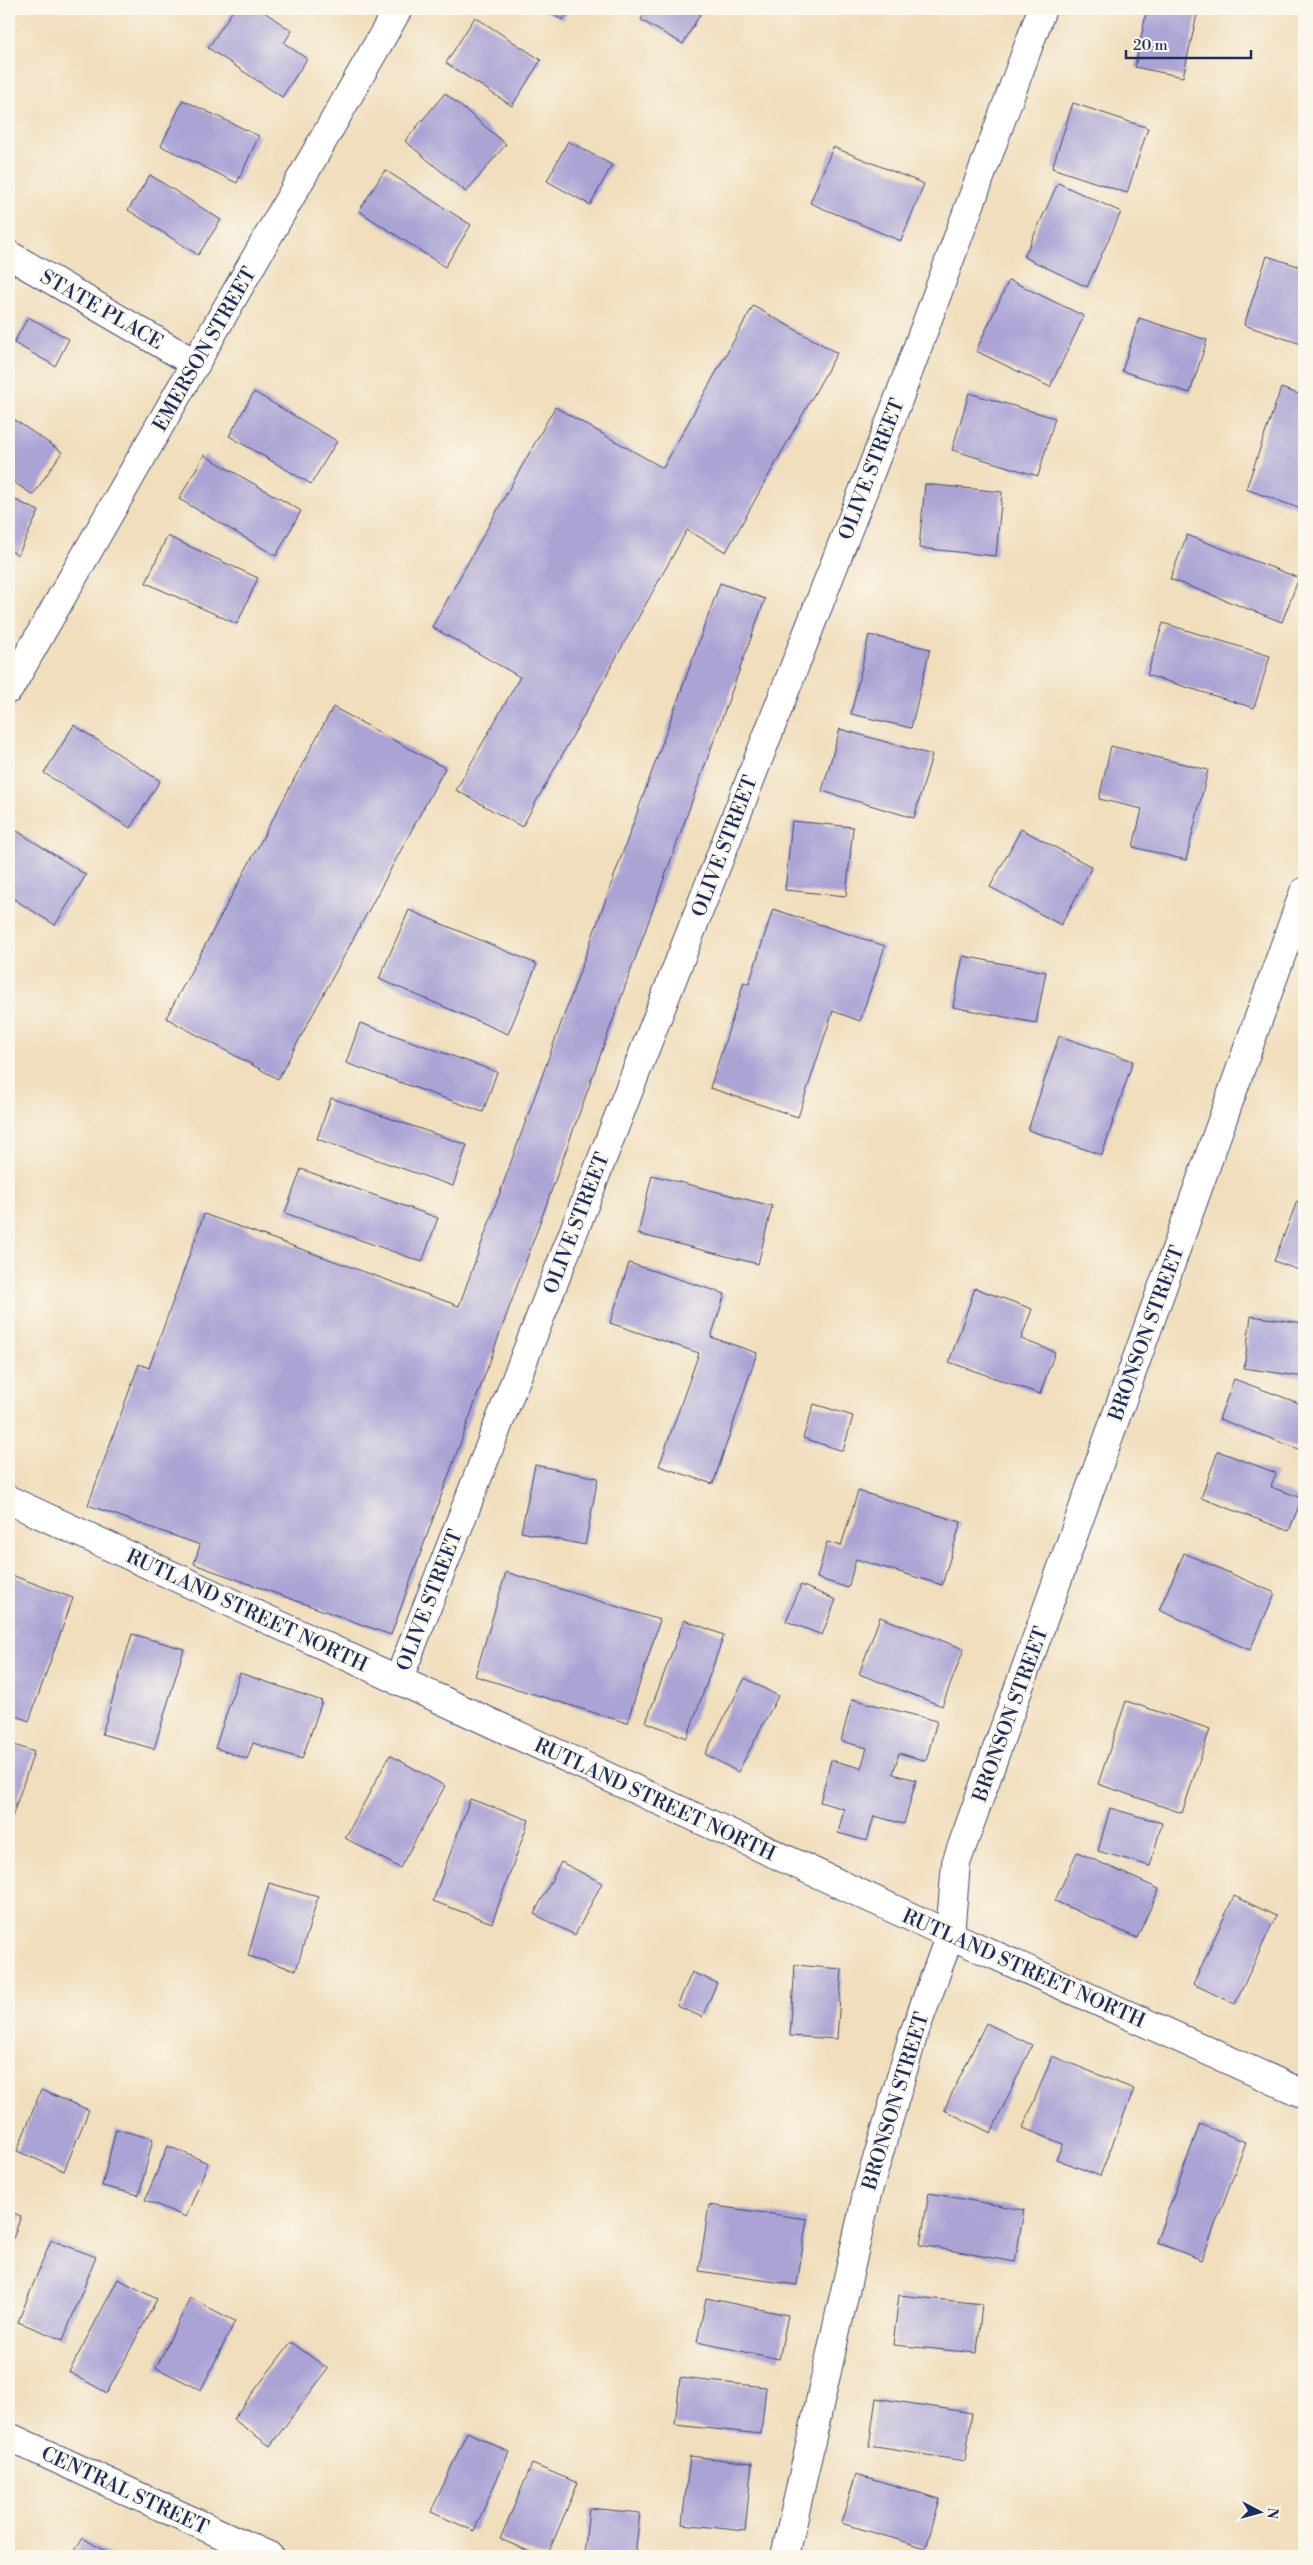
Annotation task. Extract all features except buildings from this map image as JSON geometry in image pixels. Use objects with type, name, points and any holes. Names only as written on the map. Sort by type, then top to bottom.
[{"type":"street","name":"EMERSON STREET","points":[[9,690],[398,9]]},
{"type":"street","name":"OLIVE STREET","points":[[398,1680],[890,422],[1042,9]]},
{"type":"street","name":"STATE PLACE","points":[[9,255],[196,364]]},
{"type":"street","name":"BRONSON STREET","points":[[785,2556],[867,2194],[913,2036],[950,1935],[956,1863],[1304,892]]},
{"type":"street","name":"RUTLAND STREET NORTH","points":[[9,1500],[950,1935],[1304,2094]]},
{"type":"street","name":"CENTRAL STREET","points":[[9,2437],[269,2556]]}]
